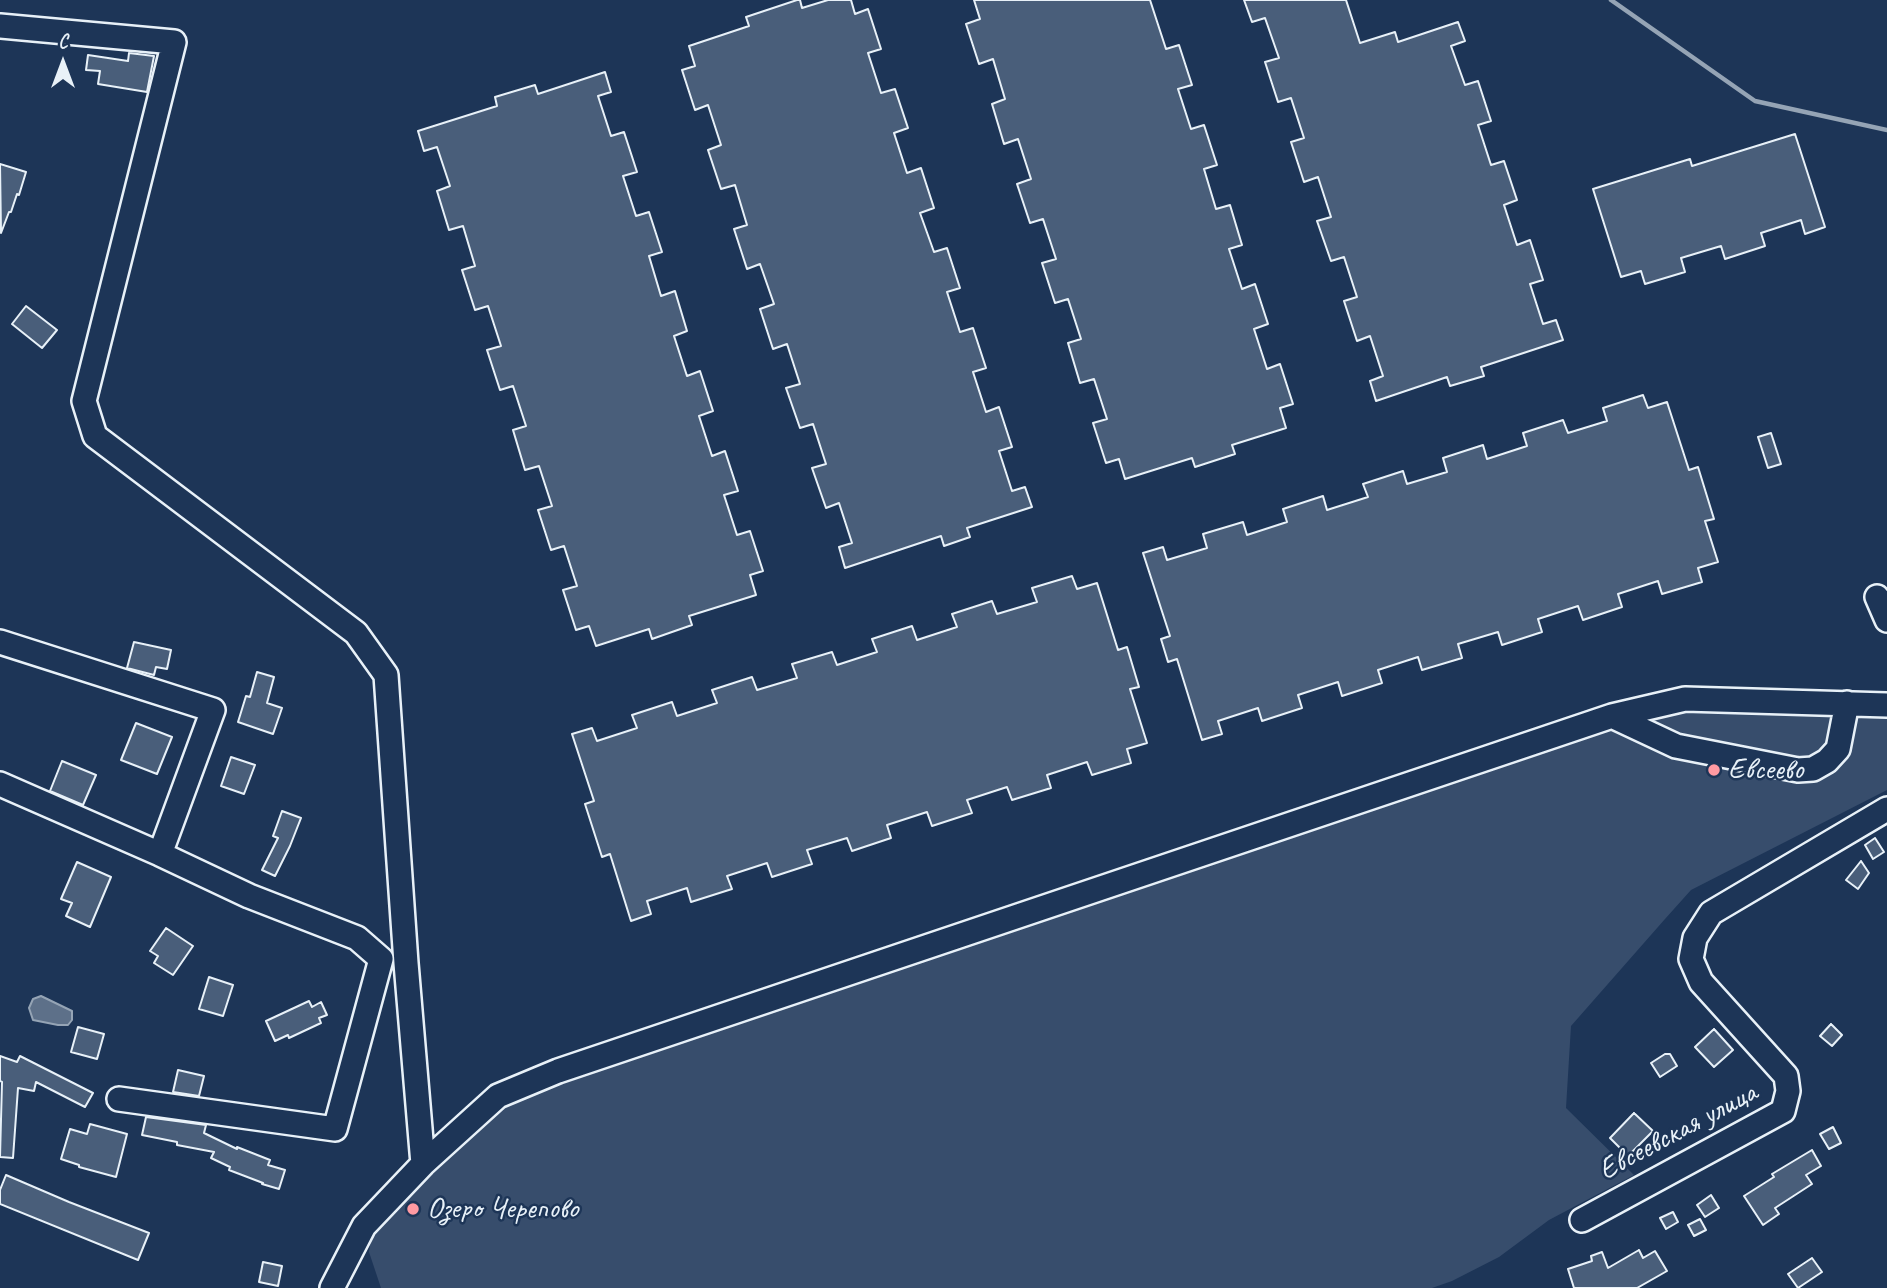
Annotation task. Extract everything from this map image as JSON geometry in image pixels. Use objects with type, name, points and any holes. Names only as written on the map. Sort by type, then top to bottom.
[{"type":"street","points":[[0,26],[174,42],[84,401],[95,436],[356,633],[386,675],[423,1164]]},
{"type":"street","points":[[1877,597],[1887,620]]},
{"type":"street","points":[[0,642],[213,710],[160,855]]},
{"type":"street","points":[[332,1288],[364,1226],[423,1164],[498,1096],[558,1071],[1612,716],[1685,699],[1887,705]]},
{"type":"street","points":[[1612,716],[1676,746],[1798,770],[1813,769],[1828,761],[1838,748],[1847,703]]},
{"type":"street","points":[[0,784],[248,896],[357,938],[382,959],[406,963]]},
{"type":"street","name":"Евсеевская улица","points":[[1582,1220],[1783,1111],[1788,1091],[1786,1076],[1701,982],[1691,959],[1695,938],[1711,913],[1887,809]]},
{"type":"street","points":[[119,1099],[335,1129],[382,959]]},
{"type":"shaded area","points":[[1677,707],[1887,712],[1887,790],[1691,890],[1665,919],[1571,1026],[1566,1108],[1634,1175],[1549,1220],[1499,1257],[1452,1281],[1432,1288],[381,1288],[369,1252],[372,1232],[483,1108]]},
{"type":"shaded area","points":[[41,996],[72,1011],[72,1020],[68,1025],[33,1020],[29,1008],[33,999]]},
{"type":"building","points":[[800,0],[802,8],[828,0],[851,0],[855,14],[868,9],[881,49],[868,53],[881,93],[895,89],[908,128],[894,133],[907,173],[921,168],[934,208],[920,213],[934,252],[947,248],[960,288],[947,292],[960,332],[973,328],[986,368],[973,372],[986,412],[999,407],[1012,447],[999,451],[1012,491],[1025,487],[1032,507],[967,528],[970,537],[944,546],[941,536],[845,568],[839,547],[852,543],[839,503],[826,508],[812,468],[826,464],[813,424],[800,428],[786,388],[800,384],[787,344],[773,349],[760,309],[774,304],[760,264],[747,269],[734,229],[747,225],[735,185],[721,189],[708,150],[721,145],[708,105],[695,110],[682,70],[695,66],[689,46],[749,26],[746,17]]},
{"type":"building","points":[[974,0],[1150,0],[1166,49],[1179,45],[1192,85],[1178,89],[1191,129],[1204,125],[1217,165],[1204,169],[1216,209],[1230,205],[1242,245],[1229,249],[1242,289],[1255,284],[1268,324],[1254,329],[1267,369],[1280,364],[1293,404],[1280,408],[1286,428],[1232,445],[1235,454],[1195,467],[1192,458],[1125,479],[1119,459],[1106,463],[1093,423],[1107,419],[1094,379],[1080,383],[1068,343],[1081,339],[1068,299],[1055,303],[1042,263],[1056,259],[1043,219],[1030,223],[1017,184],[1031,179],[1018,139],[1004,144],[992,104],[1005,99],[993,59],[979,64],[966,24],[980,19]]},
{"type":"building","points":[[1244,0],[1346,0],[1360,43],[1395,32],[1398,42],[1458,22],[1465,41],[1451,46],[1465,85],[1478,81],[1491,121],[1478,125],[1491,165],[1504,161],[1517,200],[1504,205],[1517,245],[1530,240],[1543,280],[1530,284],[1543,324],[1556,320],[1563,340],[1481,367],[1484,376],[1450,386],[1447,377],[1376,401],[1370,381],[1383,376],[1370,336],[1357,341],[1344,301],[1357,297],[1344,257],[1331,261],[1317,221],[1331,217],[1318,177],[1304,182],[1291,142],[1304,138],[1291,98],[1278,102],[1265,62],[1279,58],[1265,18],[1252,22]]},
{"type":"building","points":[[129,53],[154,56],[147,92],[98,84],[100,71],[86,70],[88,55],[128,61]]},
{"type":"building","points":[[605,72],[611,92],[598,96],[611,136],[624,132],[637,172],[623,176],[636,216],[649,212],[662,252],[649,256],[661,296],[675,291],[687,331],[674,336],[687,376],[700,371],[713,411],[699,416],[712,456],[725,451],[738,491],[724,495],[737,535],[750,531],[763,571],[750,575],[756,595],[689,616],[692,625],[652,639],[649,629],[596,646],[589,626],[576,630],[563,590],[577,586],[564,546],[551,550],[538,510],[552,506],[539,466],[525,470],[513,430],[526,426],[513,386],[500,390],[487,350],[501,346],[488,306],[475,310],[462,270],[475,266],[463,226],[449,230],[437,191],[450,186],[437,147],[424,151],[418,131],[497,106],[495,97],[535,85],[538,94]]},
{"type":"building","points":[[1795,134],[1825,227],[1805,234],[1801,220],[1761,233],[1765,246],[1725,259],[1721,246],[1681,258],[1685,272],[1645,284],[1641,271],[1621,277],[1593,189],[1690,159],[1692,166]]},
{"type":"building","points":[[0,164],[26,172],[19,195],[17,194],[1,233]]},
{"type":"building","points":[[26,306],[57,330],[42,348],[12,324]]},
{"type":"building","points":[[1643,395],[1648,408],[1667,402],[1689,470],[1698,467],[1714,519],[1705,521],[1718,562],[1698,568],[1702,582],[1662,594],[1658,581],[1618,594],[1622,607],[1583,620],[1578,606],[1538,619],[1542,632],[1502,645],[1498,632],[1458,644],[1462,658],[1422,670],[1418,657],[1378,670],[1382,683],[1342,696],[1338,682],[1298,695],[1302,708],[1262,721],[1258,708],[1218,721],[1222,734],[1202,740],[1177,659],[1168,662],[1161,639],[1170,636],[1143,553],[1163,547],[1167,560],[1207,548],[1203,534],[1243,522],[1247,535],[1287,522],[1283,509],[1323,496],[1327,510],[1368,497],[1363,484],[1403,471],[1407,484],[1447,472],[1443,458],[1483,445],[1487,459],[1527,446],[1523,433],[1563,420],[1568,433],[1607,421],[1603,408]]},
{"type":"building","points":[[1771,433],[1781,464],[1768,468],[1758,437]]},
{"type":"building","points":[[1072,576],[1077,589],[1097,583],[1118,650],[1127,647],[1139,687],[1130,689],[1147,743],[1127,749],[1131,763],[1092,775],[1087,762],[1047,775],[1051,788],[1012,800],[1007,787],[967,800],[972,813],[932,826],[927,812],[887,825],[891,838],[852,851],[847,838],[807,850],[812,864],[772,877],[767,863],[727,876],[732,889],[691,902],[687,888],[647,901],[651,914],[631,921],[610,854],[602,857],[585,804],[594,801],[572,734],[592,728],[597,741],[637,728],[632,715],[672,702],[677,716],[717,703],[712,690],[752,677],[757,690],[797,678],[792,664],[832,652],[837,665],[877,652],[872,639],[912,626],[917,640],[957,627],[952,614],[992,601],[997,614],[1037,602],[1032,588]]},
{"type":"building","points":[[134,642],[171,650],[167,669],[156,667],[154,675],[127,668]]},
{"type":"building","points":[[257,672],[274,677],[267,703],[282,708],[273,734],[238,722],[246,696],[250,697]]},
{"type":"building","points":[[136,723],[172,737],[157,774],[121,760]]},
{"type":"building","points":[[231,757],[255,765],[244,794],[221,786]]},
{"type":"building","points":[[62,761],[96,775],[83,805],[50,791]]},
{"type":"building","points":[[282,811],[301,818],[275,876],[262,870],[278,838],[273,836]]},
{"type":"building","points":[[1875,838],[1884,852],[1873,859],[1865,845]]},
{"type":"building","points":[[1861,861],[1869,873],[1858,889],[1846,880]]},
{"type":"building","points":[[77,862],[111,877],[90,927],[66,916],[72,903],[61,899]]},
{"type":"building","points":[[166,928],[193,946],[173,975],[154,963],[158,956],[150,951]]},
{"type":"building","points":[[209,977],[233,985],[223,1016],[199,1009]]},
{"type":"building","points":[[309,1001],[312,1007],[321,1002],[327,1015],[319,1018],[321,1023],[289,1038],[288,1035],[275,1041],[266,1021]]},
{"type":"building","points":[[1831,1024],[1842,1035],[1832,1046],[1820,1036]]},
{"type":"building","points":[[78,1027],[104,1034],[97,1059],[71,1052]]},
{"type":"building","points":[[1714,1029],[1733,1050],[1714,1067],[1695,1047]]},
{"type":"building","points":[[1665,1054],[1670,1054],[1677,1066],[1660,1077],[1651,1063]]},
{"type":"building","points":[[0,1056],[17,1062],[20,1056],[93,1093],[85,1107],[36,1082],[34,1091],[18,1088],[13,1158],[0,1157]]},
{"type":"building","points":[[178,1070],[204,1076],[199,1096],[173,1092]]},
{"type":"building","points":[[1634,1113],[1653,1131],[1628,1156],[1610,1138]]},
{"type":"building","points":[[146,1117],[206,1125],[204,1133],[237,1149],[270,1160],[268,1165],[285,1170],[279,1189],[229,1170],[230,1167],[211,1158],[214,1152],[142,1135]]},
{"type":"building","points":[[90,1124],[127,1134],[116,1177],[61,1159],[70,1129],[87,1134]]},
{"type":"building","points":[[1833,1127],[1841,1143],[1829,1149],[1820,1134]]},
{"type":"building","points":[[1812,1150],[1821,1166],[1806,1175],[1812,1184],[1775,1208],[1779,1214],[1763,1225],[1744,1196],[1774,1177],[1772,1174]]},
{"type":"building","points":[[6,1175],[149,1233],[138,1260],[0,1204],[0,1190]]},
{"type":"building","points":[[1711,1195],[1719,1208],[1705,1217],[1697,1205]]},
{"type":"building","points":[[1673,1212],[1678,1222],[1666,1229],[1660,1218]]},
{"type":"building","points":[[1700,1219],[1706,1230],[1694,1236],[1688,1225]]},
{"type":"building","points":[[1639,1250],[1643,1258],[1655,1251],[1667,1271],[1637,1288],[1574,1288],[1568,1269],[1592,1261],[1591,1256],[1602,1252],[1608,1268]]},
{"type":"building","points":[[1812,1258],[1822,1272],[1798,1288],[1788,1274]]},
{"type":"building","points":[[263,1262],[282,1266],[278,1286],[259,1282]]},
{"type":"waterway","points":[[1611,0],[1755,101],[1887,130]]},
{"type":"place","name":"Евсеево","points":[[1714,770]]},
{"type":"place","name":"Озеро Черепово","points":[[413,1209]]}]
